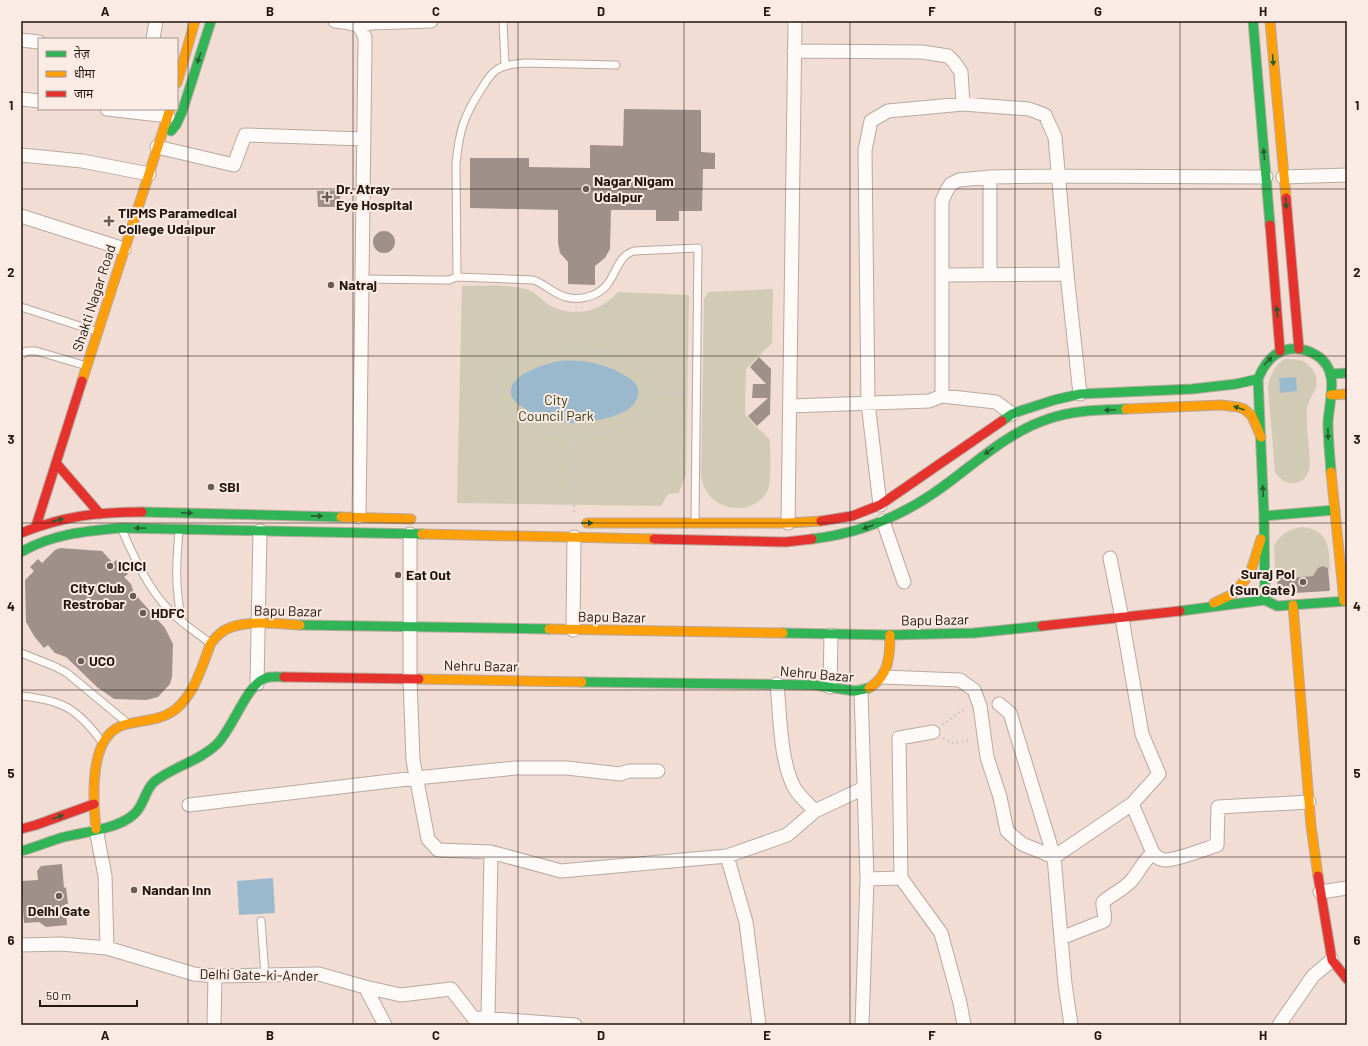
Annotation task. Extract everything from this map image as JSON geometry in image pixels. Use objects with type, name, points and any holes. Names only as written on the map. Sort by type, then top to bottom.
[{"type":"main road","points":[[178,75],[180,58],[195,21]]},
{"type":"main road","points":[[158,144],[172,130],[179,120],[211,21]]},
{"type":"main road","points":[[1253,21],[1280,351]]},
{"type":"main road","points":[[1270,21],[1299,349]]},
{"type":"main road","name":"Shakti Nagar Road","points":[[36,526],[169,112]]},
{"type":"main road","points":[[1265,600],[1264,516],[1258,379],[1263,366],[1280,351],[1299,349],[1308,350],[1316,354],[1326,363],[1331,374],[1332,383],[1328,421],[1328,439],[1346,601]]},
{"type":"main road","points":[[1331,374],[1347,373]]},
{"type":"main road","points":[[574,523],[788,523],[839,519],[852,516],[880,505],[917,482],[1012,414],[1045,402],[1080,394],[1212,387],[1258,379]]},
{"type":"main road","points":[[1331,395],[1347,394]]},
{"type":"main road","points":[[21,552],[36,543],[62,535],[121,528],[786,542],[801,541],[832,537],[883,521],[915,505],[995,447],[1016,434],[1047,419],[1064,414],[1083,411],[1221,405],[1236,406],[1244,408],[1250,414],[1255,421],[1261,437]]},
{"type":"main road","points":[[56,463],[100,514]]},
{"type":"main road","points":[[1264,516],[1335,510]]},
{"type":"main road","points":[[1335,510],[1347,549]]},
{"type":"main road","points":[[21,533],[36,526],[72,517],[100,514],[159,513],[423,519]]},
{"type":"main road","points":[[1204,608],[1233,594],[1250,574],[1260,545],[1264,516]]},
{"type":"main road","name":"Bapu Bazar","points":[[96,829],[94,804],[96,770],[103,744],[111,732],[128,724],[165,715],[178,708],[188,696],[215,637],[226,628],[244,624],[890,635],[974,633],[1122,618],[1265,600],[1277,606],[1346,601]]},
{"type":"main road","points":[[1293,605],[1309,802],[1320,892],[1332,960],[1347,979]]},
{"type":"main road","points":[[883,677],[889,661],[890,635]]},
{"type":"main road","name":"Nehru Bazar","points":[[257,684],[264,678],[274,677],[814,684],[849,691],[861,691],[869,689],[883,677]]},
{"type":"main road","points":[[21,851],[130,818],[137,813],[153,783],[217,745],[250,692],[257,684]]},
{"type":"main road","points":[[21,829],[36,826],[94,804]]},
{"type":"street","points":[[154,38],[156,21]]},
{"type":"street","points":[[335,21],[359,26],[371,23],[431,21]]},
{"type":"street","points":[[788,523],[795,21]]},
{"type":"street","points":[[359,26],[365,37],[366,44],[359,517]]},
{"type":"street","points":[[21,40],[38,42]]},
{"type":"street","points":[[794,51],[922,52],[948,56],[961,72],[963,104]]},
{"type":"street","points":[[21,100],[38,102]]},
{"type":"street","points":[[880,505],[868,403],[865,150],[871,121],[888,111],[963,104],[1029,109],[1045,115],[1055,137],[1067,274],[1080,394]]},
{"type":"street","points":[[128,110],[169,112]]},
{"type":"street","points":[[158,144],[234,165],[246,135],[364,139]]},
{"type":"street","points":[[21,155],[82,161],[149,174]]},
{"type":"street","points":[[1284,177],[1347,175]]},
{"type":"street","points":[[942,396],[942,201],[951,184],[959,180],[990,177],[1266,177]]},
{"type":"street","points":[[990,177],[990,274]]},
{"type":"street","points":[[21,216],[124,249]]},
{"type":"street","points":[[942,275],[1067,274]]},
{"type":"street","points":[[790,406],[929,400],[942,396],[996,402],[1012,414]]},
{"type":"street","points":[[883,521],[904,582]]},
{"type":"street","points":[[257,684],[260,531]]},
{"type":"street","points":[[410,534],[410,679],[413,760],[428,840],[438,850],[491,852],[560,871],[727,856],[787,835],[815,811],[864,788]]},
{"type":"street","points":[[573,630],[574,537]]},
{"type":"street","points":[[1054,857],[1132,804],[1159,774],[1142,734],[1110,558]]},
{"type":"street","points":[[830,687],[831,635]]},
{"type":"street","points":[[883,677],[960,680],[974,690],[980,706],[987,756],[1000,797],[1007,831],[1022,844],[1054,857]]},
{"type":"street","points":[[777,684],[781,734],[786,763],[793,786],[815,811]]},
{"type":"street","points":[[861,691],[867,879],[862,1025]]},
{"type":"street","points":[[999,704],[1010,713],[1054,857],[1065,984],[1071,1025]]},
{"type":"street","points":[[933,732],[899,738],[901,878],[941,933],[960,1003],[964,1025]]},
{"type":"street","points":[[189,805],[416,778],[516,768],[567,768],[620,774],[629,771],[658,772]]},
{"type":"street","points":[[1132,804],[1153,854],[1157,858],[1164,860],[1174,859],[1217,845],[1218,807],[1309,802]]},
{"type":"street","points":[[96,829],[105,876],[107,948]]},
{"type":"street","points":[[491,852],[480,1020],[574,1025]]},
{"type":"street","points":[[1061,938],[1104,921],[1105,917],[1103,902],[1132,880],[1146,859],[1153,854]]},
{"type":"street","points":[[727,856],[746,922],[759,1025]]},
{"type":"street","points":[[867,879],[901,878]]},
{"type":"street","points":[[1320,892],[1347,888]]},
{"type":"street","name":"Delhi Gate-ki-Ander","points":[[21,945],[62,944],[107,948],[194,974],[215,976],[319,974],[401,995],[451,989],[480,1020]]},
{"type":"street","points":[[1278,1024],[1313,976],[1332,960]]},
{"type":"street","points":[[214,1025],[215,976]]},
{"type":"street","points":[[365,987],[385,1025]]},
{"type":"lane","points":[[503,21],[505,66]]},
{"type":"lane","points":[[457,277],[456,164],[460,132],[470,105],[486,81],[498,68],[525,63],[616,65]]},
{"type":"lane","points":[[362,279],[449,280],[457,277],[533,280],[542,283],[566,298],[576,299],[596,294],[605,288],[613,278],[621,260],[628,253],[634,251],[698,248],[695,523]]},
{"type":"lane","points":[[21,307],[98,332]]},
{"type":"lane","points":[[21,355],[27,351],[36,351],[87,366]]},
{"type":"lane","points":[[121,528],[142,573],[160,600],[182,622],[211,643]]},
{"type":"lane","points":[[179,529],[176,592],[182,622]]},
{"type":"lane","points":[[21,653],[67,673],[128,724]]},
{"type":"lane","points":[[21,696],[44,699],[70,708],[91,727],[103,744]]},
{"type":"lane","points":[[261,921],[265,975]]},
{"type":"path","points":[[576,299],[576,348]]},
{"type":"path","points":[[576,348],[600,351],[610,354],[632,364],[646,376],[650,384],[651,394],[648,404],[644,410],[630,422],[609,432],[587,436],[566,436],[548,432],[525,423],[505,408],[501,402],[498,392],[498,386],[505,375],[516,366],[543,354],[562,349],[576,348]]},
{"type":"path","points":[[651,394],[696,395]]},
{"type":"path","points":[[574,523],[575,436]]},
{"type":"path","points":[[978,699],[933,732],[951,743],[985,738]]},
{"type":"green space","name":"City Council Park","points":[[462,286],[518,287],[529,290],[555,308],[575,312],[594,309],[603,305],[618,292],[689,295],[686,474],[679,493],[668,494],[661,506],[457,503]]},
{"type":"green space","points":[[773,289],[772,343],[746,369],[745,415],[770,440],[769,488],[762,499],[748,507],[732,508],[724,506],[711,497],[704,487],[701,475],[704,299],[708,292]]},
{"type":"green space","points":[[1285,359],[1300,360],[1308,364],[1314,371],[1317,383],[1307,410],[1310,462],[1309,470],[1306,476],[1297,483],[1286,482],[1275,472],[1268,388],[1273,371],[1281,361]]},
{"type":"green space","points":[[1302,527],[1318,532],[1323,536],[1328,548],[1330,571],[1323,566],[1317,570],[1316,576],[1288,578],[1288,574],[1284,570],[1278,570],[1275,573],[1274,546],[1276,542],[1285,533]]},
{"type":"water","points":[[559,361],[587,362],[604,366],[621,373],[633,381],[638,387],[638,395],[635,403],[619,414],[608,418],[596,421],[566,423],[542,418],[518,404],[514,400],[511,395],[511,389],[515,381],[532,369]]},
{"type":"water","points":[[1296,377],[1297,391],[1280,393],[1279,378]]},
{"type":"water","points":[[273,878],[275,913],[239,915],[237,881]]},
{"type":"building","name":"Nagar Nigam Udaipur","points":[[624,109],[701,110],[701,152],[715,153],[715,169],[703,169],[702,211],[679,211],[679,221],[656,221],[656,210],[611,210],[610,249],[605,258],[595,266],[595,285],[568,284],[568,262],[560,253],[558,243],[558,210],[470,208],[470,158],[529,158],[529,167],[590,168],[590,145],[623,146]]},
{"type":"building","points":[[340,190],[340,207],[318,207],[317,191]]},
{"type":"building","points":[[380,231],[388,231],[395,238],[395,246],[388,253],[380,253],[373,246],[373,238]]},
{"type":"building","points":[[759,357],[771,369],[770,414],[757,426],[748,416],[768,398],[752,398],[753,384],[766,384],[750,367]]},
{"type":"building","points":[[60,548],[102,551],[113,563],[116,560],[128,574],[124,577],[131,584],[134,593],[165,628],[173,644],[172,677],[170,684],[158,697],[146,700],[114,699],[97,687],[66,657],[55,653],[48,645],[44,648],[34,636],[26,622],[25,580],[34,571],[30,567],[38,559],[42,563],[55,550]]},
{"type":"building","name":"Suraj Pol (Sun Gate)","points":[[1323,566],[1328,568],[1329,591],[1277,594],[1278,570],[1285,570],[1289,578],[1313,576],[1318,568]]},
{"type":"building","points":[[62,864],[64,888],[66,887],[68,904],[65,904],[67,925],[46,927],[39,922],[24,923],[21,881],[38,880],[37,871],[41,866]]},
{"type":"traffic: fast","points":[[171,131],[176,125],[182,112],[211,21]]},
{"type":"traffic: fast","points":[[1253,21],[1270,225]]},
{"type":"traffic: fast","points":[[1265,600],[1264,516],[1258,379],[1266,363],[1279,352],[1293,349],[1307,351],[1324,361],[1329,369],[1332,386],[1328,423],[1331,472]]},
{"type":"traffic: fast","points":[[1331,374],[1347,373]]},
{"type":"traffic: fast","points":[[1002,421],[1012,414],[1020,411],[1054,400],[1080,394],[1192,389],[1236,384],[1258,379]]},
{"type":"traffic: fast","points":[[812,539],[828,537],[859,529],[889,518],[917,504],[1001,443],[1048,419],[1087,411],[1126,409]]},
{"type":"traffic: fast","points":[[1264,516],[1335,510]]},
{"type":"traffic: fast","points":[[142,512],[341,517]]},
{"type":"traffic: fast","points":[[21,552],[57,537],[95,530],[121,528],[422,534]]},
{"type":"traffic: fast","points":[[1180,611],[1265,600],[1277,606],[1347,601]]},
{"type":"traffic: fast","points":[[300,625],[549,629]]},
{"type":"traffic: fast","points":[[783,633],[890,635],[974,633],[1042,626]]},
{"type":"traffic: fast","points":[[21,851],[64,837],[110,827],[126,820],[140,808],[148,790],[154,782],[169,772],[201,756],[216,745],[228,729],[252,689],[259,682],[268,677],[284,677]]},
{"type":"traffic: fast","points":[[582,682],[814,685],[855,691],[869,688]]},
{"type":"traffic: slow","points":[[178,80],[195,21]]},
{"type":"traffic: slow","points":[[1270,21],[1286,198]]},
{"type":"traffic: slow","points":[[82,381],[170,110]]},
{"type":"traffic: slow","points":[[1331,395],[1347,394]]},
{"type":"traffic: slow","points":[[1126,409],[1221,405],[1238,407],[1244,409],[1252,416],[1261,437]]},
{"type":"traffic: slow","points":[[1331,472],[1344,601]]},
{"type":"traffic: slow","points":[[341,517],[411,519]]},
{"type":"traffic: slow","points":[[587,523],[788,523],[821,521]]},
{"type":"traffic: slow","points":[[422,534],[654,539]]},
{"type":"traffic: slow","points":[[1214,603],[1233,594],[1250,574],[1261,539]]},
{"type":"traffic: slow","points":[[1293,605],[1311,826],[1318,876]]},
{"type":"traffic: slow","points":[[96,829],[94,802],[95,770],[104,742],[112,731],[130,723],[151,720],[164,716],[183,703],[201,670],[211,643],[223,631],[241,624],[251,623],[300,625]]},
{"type":"traffic: slow","points":[[549,629],[783,633]]},
{"type":"traffic: slow","points":[[869,688],[881,678],[887,665],[890,650],[890,635]]},
{"type":"traffic: slow","points":[[419,679],[582,682]]},
{"type":"traffic: jam","points":[[1286,198],[1299,349]]},
{"type":"traffic: jam","points":[[1270,225],[1280,351]]},
{"type":"traffic: jam","points":[[36,526],[82,381]]},
{"type":"traffic: jam","points":[[821,521],[852,516],[880,505],[1002,421]]},
{"type":"traffic: jam","points":[[56,463],[100,514]]},
{"type":"traffic: jam","points":[[21,533],[37,527],[81,516],[142,512]]},
{"type":"traffic: jam","points":[[654,539],[786,542],[812,539]]},
{"type":"traffic: jam","points":[[1042,626],[1180,611]]},
{"type":"traffic: jam","points":[[284,677],[419,679]]},
{"type":"traffic: jam","points":[[21,829],[94,804]]},
{"type":"traffic: jam","points":[[1318,876],[1332,960],[1347,979]]},
{"type":"place","name":"Nagar Nigam Udaipur","points":[[586,189]]},
{"type":"place","name":"Dr. Atray Eye Hospital","points":[[327,197]]},
{"type":"place","name":"TIPMS Paramedical College Udaipur","points":[[109,221]]},
{"type":"place","name":"Natraj","points":[[331,285]]},
{"type":"place","name":"SBI","points":[[211,487]]},
{"type":"place","name":"ICICI","points":[[110,566]]},
{"type":"place","name":"Eat Out","points":[[398,575]]},
{"type":"place","name":"Suraj Pol (Sun Gate)","points":[[1303,582]]},
{"type":"place","name":"City Club Restrobar","points":[[133,596]]},
{"type":"place","name":"HDFC","points":[[143,613]]},
{"type":"place","name":"UCO","points":[[81,661]]},
{"type":"place","name":"Nandan Inn","points":[[134,890]]},
{"type":"place","name":"Delhi Gate","points":[[59,896]]}]
